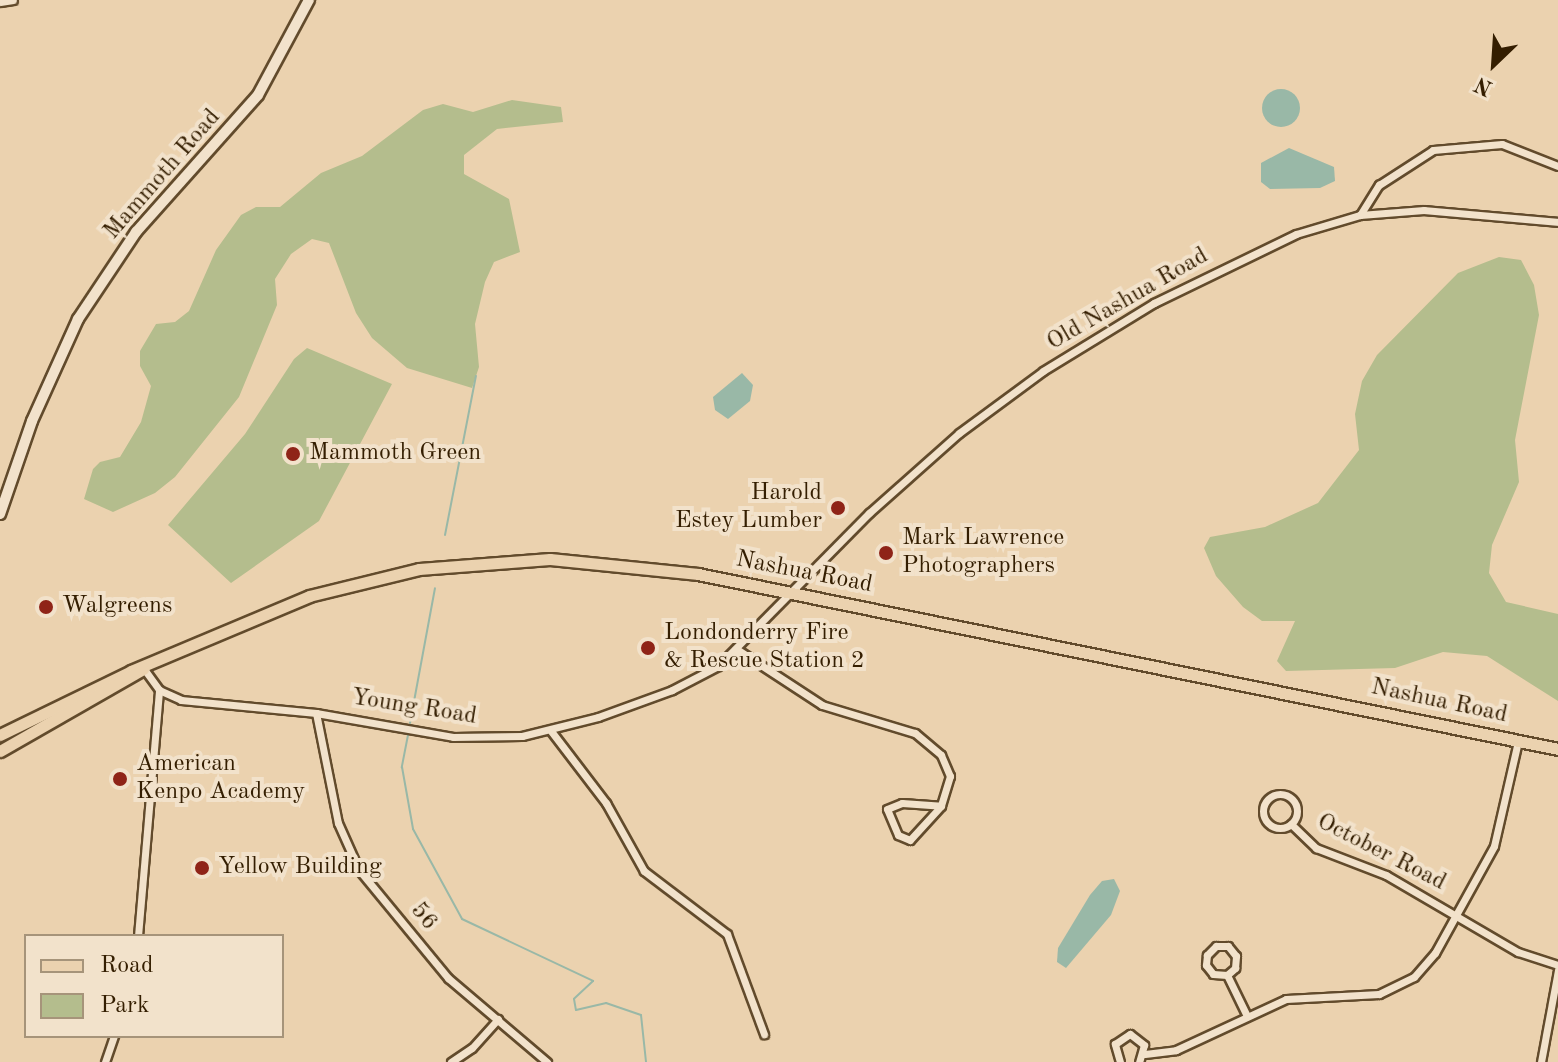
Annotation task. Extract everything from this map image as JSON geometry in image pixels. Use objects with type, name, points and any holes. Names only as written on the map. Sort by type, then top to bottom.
[{"type":"main road","name":"Mammoth Road","points":[[0,514],[56,366],[105,274],[152,211],[258,95],[309,0]]},
{"type":"main road","name":"Nashua Road","points":[[0,735],[309,596],[436,567],[533,559],[620,563],[792,593],[1558,749]]},
{"type":"main road","name":"Nashua Road","points":[[0,751],[144,669]]},
{"type":"street","points":[[0,2],[13,0]]},
{"type":"street","points":[[1360,215],[1379,185],[1433,150],[1502,144],[1558,166]]},
{"type":"street","name":"Old Nashua Road","points":[[792,593],[920,466],[1043,371],[1201,279],[1296,234],[1360,215],[1424,210],[1558,222]]},
{"type":"street","name":"Young Road","points":[[159,690],[181,700],[316,713],[461,738],[551,731],[672,690],[738,650],[792,593]]},
{"type":"street","points":[[738,650],[822,705],[915,733],[941,755],[950,776],[941,806],[910,840],[898,835],[887,809],[902,803],[941,806]]},
{"type":"street","points":[[138,934],[159,690],[144,669]]},
{"type":"street","name":"56","points":[[316,713],[336,815],[350,855],[436,964],[547,1062]]},
{"type":"street","points":[[551,731],[606,803],[644,871],[727,934],[764,1034]]},
{"type":"street","points":[[1139,1062],[1145,1054],[1170,1052],[1296,996],[1371,995],[1401,985],[1430,960],[1498,836],[1518,741]]},
{"type":"street","name":"October Road","points":[[1280,794],[1292,798],[1297,813],[1291,824],[1281,828],[1268,823],[1263,813],[1268,799],[1280,794]]},
{"type":"street","name":"October Road","points":[[1291,824],[1316,848],[1386,875],[1528,957],[1558,968]]},
{"type":"street","points":[[1216,946],[1228,946],[1236,956],[1235,968],[1227,975],[1216,975],[1206,965],[1207,955],[1216,946]]},
{"type":"street","points":[[1541,1062],[1558,968]]},
{"type":"street","points":[[1227,975],[1247,1016]]},
{"type":"street","points":[[451,1062],[472,1048],[498,1019]]},
{"type":"street","points":[[1120,1062],[1114,1048],[1124,1035],[1141,1039],[1145,1054]]},
{"type":"street","points":[[105,1062],[113,1038]]},
{"type":"green space","points":[[512,100],[561,107],[563,122],[497,129],[464,155],[464,174],[509,199],[520,252],[494,262],[485,282],[475,324],[479,367],[472,388],[407,368],[372,338],[356,313],[329,243],[312,239],[291,254],[275,279],[277,305],[239,397],[175,477],[155,493],[113,512],[84,499],[93,469],[100,462],[120,457],[141,422],[151,386],[140,366],[140,351],[156,324],[175,322],[189,311],[216,250],[241,215],[256,207],[280,207],[321,173],[362,156],[423,110],[443,104],[473,112]]},
{"type":"green space","points":[[1499,257],[1521,260],[1534,285],[1539,315],[1515,440],[1519,482],[1492,545],[1489,573],[1506,602],[1558,614],[1558,701],[1487,656],[1443,652],[1395,668],[1286,671],[1277,661],[1295,621],[1262,621],[1243,607],[1216,576],[1204,548],[1210,537],[1265,527],[1318,503],[1359,450],[1355,414],[1362,381],[1377,355],[1458,273]]},
{"type":"green space","name":"Mammoth Green","points":[[307,348],[392,384],[319,521],[231,583],[168,525],[245,434],[294,359]]},
{"type":"shaded area","points":[[1281,89],[1294,95],[1300,108],[1294,121],[1281,127],[1268,121],[1262,108],[1268,95]]},
{"type":"shaded area","points":[[1289,148],[1334,167],[1335,181],[1320,188],[1270,189],[1261,182],[1261,163]]},
{"type":"shaded area","points":[[742,373],[753,385],[750,401],[728,419],[715,410],[713,397]]},
{"type":"shaded area","points":[[1114,879],[1120,891],[1111,915],[1066,968],[1057,962],[1058,948],[1090,895],[1102,881]]},
{"type":"waterway","points":[[445,535],[476,376]]},
{"type":"waterway","points":[[410,723],[435,588]]},
{"type":"waterway","points":[[408,735],[402,767],[413,829],[462,919],[593,981],[574,999],[576,1010],[606,1003],[641,1015],[646,1062]]},
{"type":"place","name":"Mammoth Green","points":[[293,454]]},
{"type":"place","name":"Harold Estey Lumber","points":[[838,508]]},
{"type":"place","name":"Mark Lawrence Photographers","points":[[886,553]]},
{"type":"place","name":"Walgreens","points":[[46,607]]},
{"type":"place","name":"Londonderry Fire & Rescue Station 2","points":[[648,648]]},
{"type":"place","name":"American Kenpo Academy","points":[[120,779]]},
{"type":"place","name":"Yellow Building","points":[[202,868]]}]
